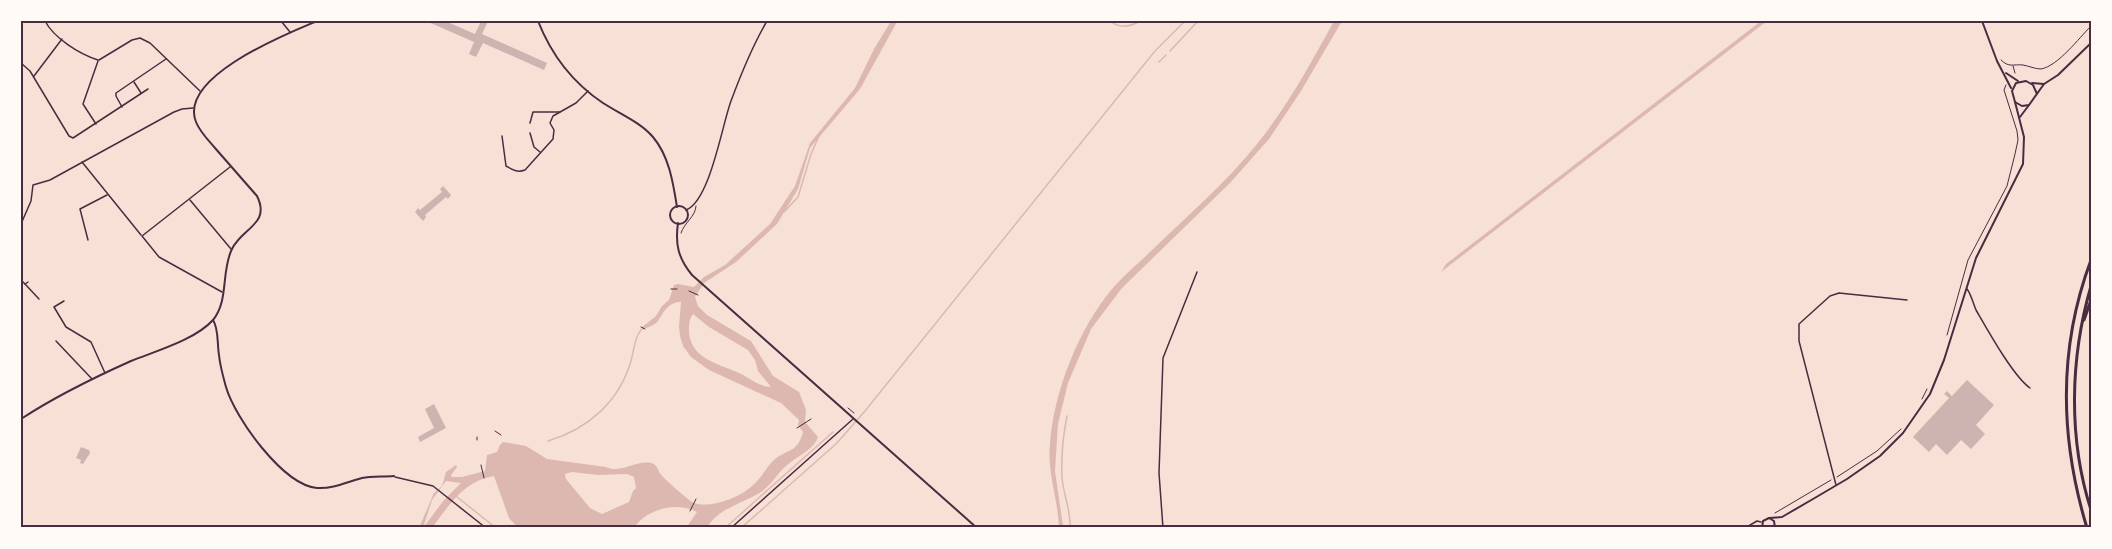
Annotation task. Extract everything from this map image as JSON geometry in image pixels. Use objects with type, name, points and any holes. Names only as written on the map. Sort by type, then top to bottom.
[{"type":"highway","points":[[2087,528],[2072,466],[2066,394],[2072,326],[2091,260]]},
{"type":"highway","points":[[2091,286],[2076,363],[2074,404],[2083,479],[2091,510]]},
{"type":"highway","points":[[2081,330],[2091,300]]},
{"type":"main road","points":[[21,419],[55,398],[105,373],[186,338],[213,320],[218,311],[231,250],[255,223],[261,211],[261,204],[200,130],[195,121],[193,108],[201,92],[247,53],[317,21]]},
{"type":"main road","points":[[538,21],[558,60],[588,92],[638,123],[654,139],[668,164],[677,207]]},
{"type":"main road","points":[[1775,527],[1782,517],[1836,486],[1880,456],[1903,433],[1922,408],[1940,372],[1966,288],[1989,230],[2023,164],[2024,144],[2011,80],[1997,60],[1982,21]]},
{"type":"main road","points":[[2019,119],[2044,84],[2058,75],[2091,43]]},
{"type":"main road","points":[[2011,80],[2044,84]]},
{"type":"main road","points":[[2012,91],[2016,83],[2024,81]]},
{"type":"main road","points":[[2030,82],[2037,94]]},
{"type":"main road","points":[[2015,102],[2022,106],[2029,105]]},
{"type":"main road","points":[[682,207],[686,210],[688,215],[686,220],[678,223],[673,221],[670,215],[672,210],[682,207]]},
{"type":"main road","points":[[678,223],[676,243],[679,255],[696,279],[977,528]]},
{"type":"main road","points":[[213,320],[221,366],[231,401],[251,435],[290,476],[309,486],[319,488],[334,487],[362,478],[394,476]]},
{"type":"main road","points":[[1760,528],[1765,519],[1770,516],[1782,517]]},
{"type":"main road","points":[[1770,516],[1775,527]]},
{"type":"street","points":[[45,21],[52,32],[89,57],[99,60]]},
{"type":"street","points":[[281,21],[290,32]]},
{"type":"street","points":[[686,210],[695,205],[713,165],[731,100],[767,21]]},
{"type":"street","points":[[96,124],[83,104],[99,60],[132,40],[140,38],[150,43],[201,92]]},
{"type":"street","points":[[33,76],[62,39]]},
{"type":"street","points":[[122,107],[116,93],[167,59]]},
{"type":"street","points":[[21,63],[30,71],[69,136],[76,137],[148,89]]},
{"type":"street","points":[[133,81],[142,93]]},
{"type":"street","points":[[502,136],[506,166],[514,171],[525,170],[553,139],[554,130],[550,123],[552,116],[576,103],[588,92]]},
{"type":"street","points":[[21,224],[31,201],[33,184],[50,180],[174,112],[193,108]]},
{"type":"street","points":[[530,123],[533,112],[561,112]]},
{"type":"street","points":[[530,133],[534,147],[540,152]]},
{"type":"street","points":[[82,162],[159,257],[222,293]]},
{"type":"street","points":[[142,236],[231,166]]},
{"type":"street","points":[[88,240],[80,209],[107,195]]},
{"type":"street","points":[[189,199],[231,250]]},
{"type":"street","points":[[1163,528],[1159,473],[1163,358],[1197,272]]},
{"type":"street","points":[[21,280],[39,299]]},
{"type":"street","points":[[1966,288],[2006,358],[2022,383],[2030,388]]},
{"type":"street","points":[[1836,486],[1799,341],[1799,324],[1830,296],[1839,293],[1907,300]]},
{"type":"street","points":[[64,301],[54,307],[64,325],[91,342],[105,373]]},
{"type":"street","points":[[56,341],[93,379]]},
{"type":"street","points":[[731,528],[854,418]]},
{"type":"street","points":[[394,476],[436,488],[486,528]]},
{"type":"street","points":[[1745,528],[1757,521],[1762,523]]},
{"type":"path","points":[[2000,58],[2004,63],[2013,66],[2042,68],[2055,62],[2091,26]]},
{"type":"path","points":[[1946,340],[1968,260],[2009,179],[2018,135],[2004,90],[2014,75],[2013,66]]},
{"type":"path","points":[[679,239],[683,227],[697,207],[695,205]]},
{"type":"path","points":[[691,208],[693,213]]},
{"type":"path","points":[[671,289],[677,289]]},
{"type":"path","points":[[689,291],[698,295]]},
{"type":"path","points":[[641,327],[645,329]]},
{"type":"path","points":[[1920,401],[1929,387]]},
{"type":"path","points":[[797,428],[811,419]]},
{"type":"path","points":[[1770,516],[1877,451],[1905,424]]},
{"type":"path","points":[[495,431],[501,435]]},
{"type":"path","points":[[481,465],[484,478]]},
{"type":"path","points":[[690,511],[696,499]]},
{"type":"shaded area","points":[[891,21],[905,21],[897,22],[860,89],[810,148],[798,189],[777,224],[736,262],[704,283],[695,297],[698,306],[707,315],[751,341],[773,376],[799,392],[806,410],[805,422],[818,437],[814,445],[787,465],[765,489],[724,511],[707,528],[686,528],[697,512],[671,507],[646,516],[634,528],[518,528],[509,518],[494,476],[484,478],[466,488],[432,528],[423,528],[419,528],[434,493],[442,486],[446,472],[456,465],[452,477],[485,471],[487,455],[497,452],[503,442],[526,446],[547,459],[611,469],[640,463],[653,464],[678,491],[694,503],[701,504],[726,501],[749,489],[775,459],[798,444],[803,432],[798,425],[799,420],[781,403],[709,370],[691,357],[683,346],[680,336],[681,302],[677,302],[664,311],[655,324],[641,328],[656,316],[669,300],[674,285],[694,287],[704,277],[725,265],[770,224],[795,186],[810,143],[855,88]],"holes":[[[693,314],[709,327],[748,350],[755,360],[758,371],[771,387],[758,384],[701,355],[695,349],[689,332]],[[572,472],[598,475],[627,474],[634,477],[636,488],[629,502],[602,514],[590,508],[566,479],[565,474]],[[446,481],[461,483],[444,500],[423,528],[432,500]]]},
{"type":"shaded area","points":[[1334,21],[1342,21],[1301,91],[1269,139],[1230,183],[1122,288],[1091,329],[1068,383],[1058,424],[1055,471],[1063,526],[1059,528],[1049,454],[1052,423],[1070,361],[1089,322],[1117,284],[1219,186],[1257,144],[1288,100]]},
{"type":"shaded area","points":[[1761,21],[1767,21],[1441,272],[1446,264]]},
{"type":"building","points":[[426,21],[445,21],[475,34],[481,21],[488,21],[482,34],[547,63],[544,70],[483,43],[476,57],[469,54],[474,42]]},
{"type":"building","points":[[443,186],[451,195],[425,215],[423,221],[415,212],[442,192],[440,189]]},
{"type":"building","points":[[1967,380],[1994,405],[1976,425],[1985,434],[1971,449],[1961,440],[1947,455],[1936,444],[1929,452],[1913,437],[1949,398],[1944,394],[1947,391],[1952,396]]},
{"type":"building","points":[[434,404],[446,428],[420,442],[418,437],[434,428],[425,409]]},
{"type":"building","points":[[81,447],[89,450],[90,453],[83,464],[76,458]]},
{"type":"waterway","points":[[1110,21],[1125,26],[1140,21]]},
{"type":"waterway","points":[[741,528],[837,443],[1155,51],[1185,21]]},
{"type":"waterway","points":[[1170,51],[1198,21]]},
{"type":"waterway","points":[[1159,62],[1166,55]]},
{"type":"waterway","points":[[784,212],[798,197],[819,136]]},
{"type":"waterway","points":[[548,441],[563,436],[589,421],[610,401],[626,376],[637,338],[644,327]]},
{"type":"waterway","points":[[1067,416],[1062,469],[1070,528]]},
{"type":"waterway","points":[[725,528],[833,432]]},
{"type":"waterway","points":[[457,497],[496,528]]}]
